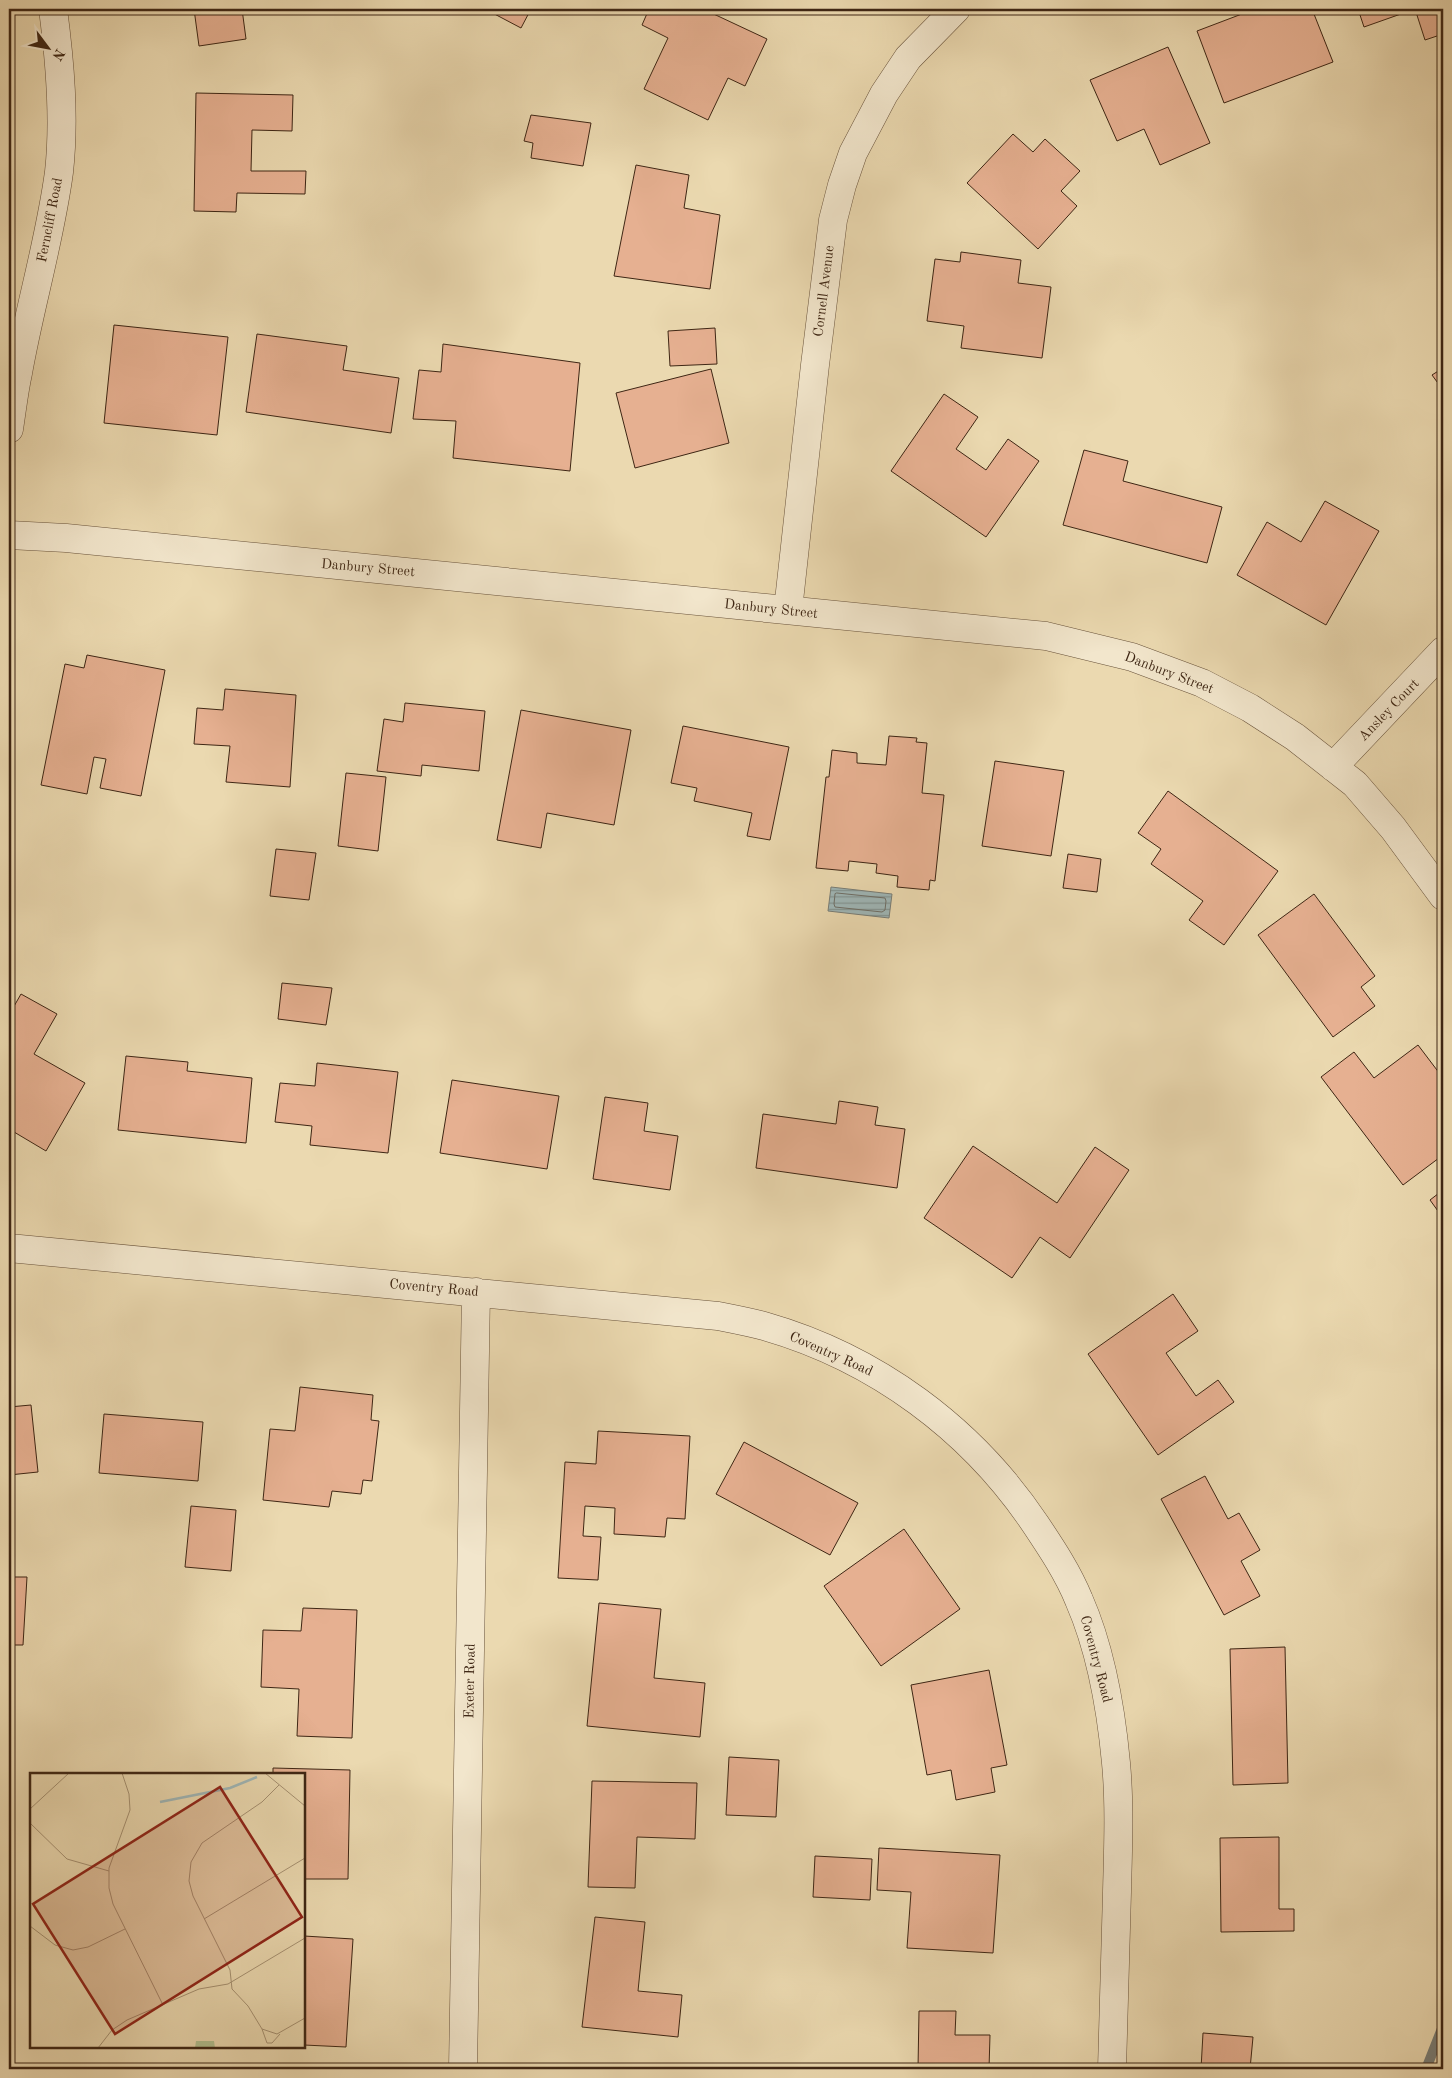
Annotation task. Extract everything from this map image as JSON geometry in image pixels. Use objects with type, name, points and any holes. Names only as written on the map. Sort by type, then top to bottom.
[{"type":"street","name":"Ferncliff Road","points":[[9,429],[18,373],[52,214],[59,170],[62,123],[53,9]]},
{"type":"street","name":"Cornell Avenue","points":[[788,610],[833,220],[842,185],[853,153],[884,94],[908,58],[956,9]]},
{"type":"street","name":"Danbury Street","points":[[9,534],[66,538],[1046,636],[1132,657],[1202,683],[1250,708],[1296,737],[1355,784],[1394,828],[1443,896]]},
{"type":"street","name":"Ansley Court","points":[[1333,767],[1443,651]]},
{"type":"street","name":"Coventry Road","points":[[9,1248],[718,1316],[764,1326],[804,1339],[849,1359],[891,1382],[908,1394],[948,1425],[995,1470],[1024,1506],[1058,1558],[1080,1601],[1095,1647],[1108,1707],[1116,1765],[1118,1857],[1112,2069]]},
{"type":"street","name":"Exeter Road","points":[[463,2069],[476,1292]]},
{"type":"water","points":[[831,887],[892,894],[889,918],[828,911]]},
{"type":"building","points":[[194,9],[242,9],[246,39],[199,46]]},
{"type":"building","points":[[485,9],[531,9],[521,28]]},
{"type":"building","points":[[649,9],[703,9],[767,39],[745,86],[728,78],[708,120],[644,89],[668,38],[642,25]]},
{"type":"building","points":[[1255,9],[1312,9],[1333,62],[1224,103],[1197,31]]},
{"type":"building","points":[[1358,9],[1415,9],[1364,27]]},
{"type":"building","points":[[1415,9],[1443,9],[1443,34],[1425,40]]},
{"type":"building","points":[[1168,47],[1210,143],[1160,165],[1144,129],[1117,141],[1090,80]]},
{"type":"building","points":[[196,93],[293,95],[292,131],[252,130],[251,171],[306,171],[305,194],[237,193],[236,212],[194,211]]},
{"type":"building","points":[[531,115],[591,123],[583,166],[531,158],[533,143],[524,141]]},
{"type":"building","points":[[1013,134],[1033,152],[1045,139],[1080,171],[1061,191],[1077,206],[1038,249],[967,183]]},
{"type":"building","points":[[636,165],[689,175],[684,208],[720,215],[710,289],[614,276]]},
{"type":"building","points":[[961,252],[1021,260],[1018,283],[1051,287],[1042,358],[961,348],[964,326],[927,321],[935,259],[960,262]]},
{"type":"building","points":[[114,325],[228,337],[217,435],[104,423]]},
{"type":"building","points":[[715,328],[717,364],[670,366],[668,331]]},
{"type":"building","points":[[257,334],[347,346],[343,370],[399,378],[391,433],[246,412]]},
{"type":"building","points":[[443,344],[580,363],[570,471],[453,458],[456,421],[413,419],[419,370],[441,372]]},
{"type":"building","points":[[1443,368],[1443,390],[1432,375]]},
{"type":"building","points":[[711,369],[729,443],[635,468],[616,393]]},
{"type":"building","points":[[944,394],[978,417],[956,449],[986,470],[1008,439],[1039,461],[986,537],[891,471]]},
{"type":"building","points":[[1084,450],[1128,461],[1123,481],[1222,507],[1207,563],[1063,525]]},
{"type":"building","points":[[1325,501],[1379,531],[1326,625],[1237,575],[1267,522],[1301,542]]},
{"type":"building","points":[[87,655],[165,670],[141,796],[100,788],[106,759],[94,757],[87,794],[41,785],[65,664],[84,668]]},
{"type":"building","points":[[225,689],[296,695],[290,787],[226,782],[230,746],[194,744],[197,708],[223,710]]},
{"type":"building","points":[[405,703],[485,711],[479,771],[422,765],[421,776],[377,771],[384,719],[403,722]]},
{"type":"building","points":[[521,710],[631,730],[614,825],[547,813],[541,848],[497,840]]},
{"type":"building","points":[[683,726],[789,747],[770,840],[747,836],[752,813],[694,801],[697,788],[671,783]]},
{"type":"building","points":[[889,736],[917,738],[916,742],[927,743],[922,793],[944,795],[935,881],[930,880],[929,890],[897,887],[898,876],[876,873],[877,864],[849,861],[848,871],[816,868],[826,777],[829,777],[832,750],[857,753],[857,763],[886,765]]},
{"type":"building","points":[[995,761],[1064,771],[1051,856],[982,846]]},
{"type":"building","points":[[346,773],[386,777],[378,851],[338,846]]},
{"type":"building","points":[[1168,791],[1278,871],[1224,945],[1189,920],[1203,901],[1151,864],[1161,849],[1138,833]]},
{"type":"building","points":[[276,849],[316,853],[309,900],[270,896]]},
{"type":"building","points":[[1068,854],[1101,859],[1097,892],[1063,888]]},
{"type":"building","points":[[1314,894],[1375,976],[1361,987],[1375,1006],[1333,1037],[1258,935]]},
{"type":"building","points":[[282,983],[332,988],[326,1025],[278,1019]]},
{"type":"building","points":[[21,994],[57,1014],[34,1054],[85,1083],[46,1151],[9,1129],[9,1015]]},
{"type":"building","points":[[1418,1045],[1443,1078],[1443,1155],[1403,1185],[1321,1077],[1354,1052],[1374,1078]]},
{"type":"building","points":[[126,1056],[188,1062],[187,1071],[252,1078],[246,1143],[118,1130]]},
{"type":"building","points":[[317,1063],[398,1072],[388,1153],[310,1145],[312,1126],[275,1122],[280,1083],[315,1086]]},
{"type":"building","points":[[452,1080],[559,1096],[547,1169],[440,1153]]},
{"type":"building","points":[[605,1097],[648,1103],[644,1131],[678,1136],[670,1190],[593,1179]]},
{"type":"building","points":[[839,1101],[878,1107],[875,1125],[905,1129],[897,1188],[756,1168],[763,1114],[836,1124]]},
{"type":"building","points":[[973,1146],[1057,1203],[1095,1147],[1129,1170],[1070,1258],[1040,1237],[1012,1278],[924,1218]]},
{"type":"building","points":[[1443,1190],[1443,1218],[1430,1200]]},
{"type":"building","points":[[1173,1294],[1198,1331],[1166,1353],[1196,1396],[1218,1380],[1234,1402],[1158,1455],[1088,1354]]},
{"type":"building","points":[[300,1387],[373,1395],[371,1420],[379,1421],[372,1481],[363,1480],[361,1494],[332,1491],[329,1507],[263,1500],[270,1429],[295,1431]]},
{"type":"building","points":[[31,1405],[38,1472],[9,1475],[9,1407]]},
{"type":"building","points":[[104,1414],[203,1422],[198,1481],[99,1473]]},
{"type":"building","points":[[598,1431],[690,1436],[685,1519],[667,1518],[665,1537],[614,1534],[615,1508],[585,1506],[583,1536],[601,1537],[598,1580],[558,1578],[565,1462],[596,1464]]},
{"type":"building","points":[[744,1442],[858,1503],[830,1555],[716,1494]]},
{"type":"building","points":[[1205,1476],[1228,1519],[1239,1513],[1260,1550],[1241,1561],[1260,1596],[1224,1615],[1161,1499]]},
{"type":"building","points":[[191,1506],[236,1510],[231,1571],[185,1567]]},
{"type":"building","points":[[904,1529],[960,1609],[881,1666],[824,1586]]},
{"type":"building","points":[[9,1577],[27,1577],[23,1645],[9,1645]]},
{"type":"building","points":[[599,1603],[661,1609],[654,1678],[705,1683],[700,1737],[587,1726]]},
{"type":"building","points":[[303,1608],[357,1610],[352,1738],[297,1736],[299,1689],[261,1687],[263,1630],[301,1631]]},
{"type":"building","points":[[1285,1647],[1288,1783],[1233,1785],[1230,1649]]},
{"type":"building","points":[[989,1670],[1007,1765],[991,1768],[995,1792],[956,1800],[951,1770],[927,1775],[911,1685]]},
{"type":"building","points":[[729,1757],[779,1760],[776,1817],[726,1815]]},
{"type":"building","points":[[273,1768],[350,1770],[348,1879],[305,1879],[305,1773],[273,1773]]},
{"type":"building","points":[[592,1781],[697,1783],[695,1839],[637,1837],[635,1888],[588,1887]]},
{"type":"building","points":[[1279,1837],[1279,1909],[1294,1909],[1294,1931],[1221,1932],[1220,1838]]},
{"type":"building","points":[[879,1848],[1000,1855],[993,1953],[907,1948],[911,1892],[877,1890]]},
{"type":"building","points":[[815,1856],[872,1859],[870,1900],[813,1897]]},
{"type":"building","points":[[595,1917],[645,1922],[638,1991],[682,1995],[678,2037],[582,2027]]},
{"type":"building","points":[[305,1936],[353,1939],[346,2047],[305,2045]]},
{"type":"building","points":[[919,2011],[956,2011],[955,2035],[990,2035],[989,2069],[918,2069]]},
{"type":"building","points":[[1203,2033],[1253,2037],[1250,2069],[1201,2069]]},
{"type":"waterway","points":[[1426,2069],[1443,2026]]}]
